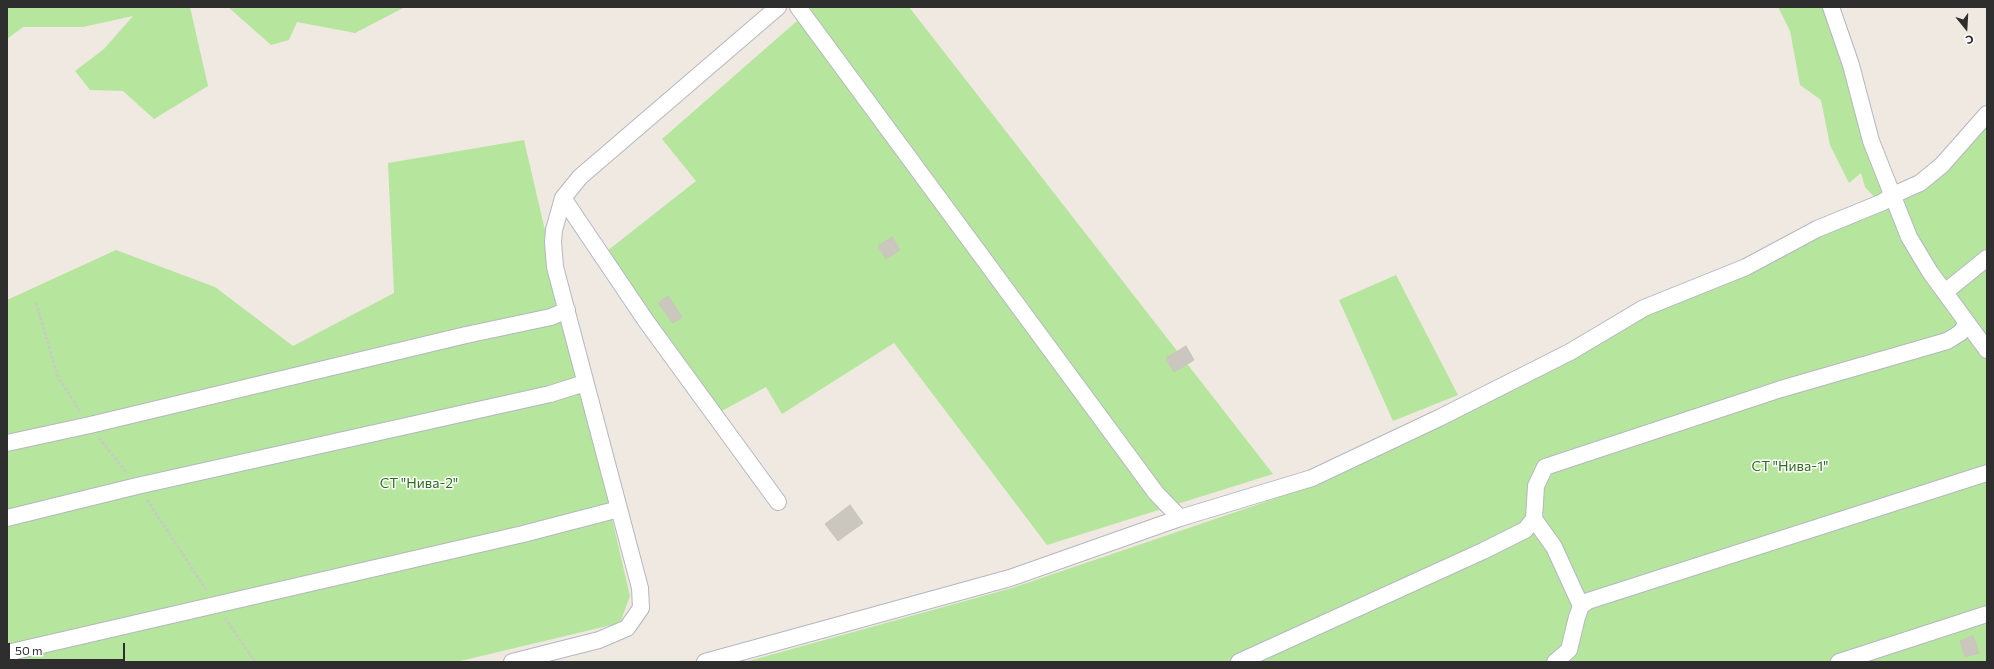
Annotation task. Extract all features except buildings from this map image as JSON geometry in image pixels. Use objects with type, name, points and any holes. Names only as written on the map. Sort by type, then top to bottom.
[{"type":"street","points":[[512,662],[599,640],[627,628],[641,608],[640,588],[555,267],[553,242],[555,224],[563,198],[580,177],[778,7]]},
{"type":"street","points":[[798,7],[1156,493],[1180,518]]},
{"type":"street","points":[[1831,7],[1851,65],[1871,141],[1908,237],[1987,350]]},
{"type":"street","points":[[705,662],[1010,578],[1180,518],[1312,478],[1439,418],[1570,352],[1644,308],[1746,267],[1817,229],[1883,202],[1891,196],[1920,183],[1942,164],[1987,114]]},
{"type":"street","points":[[563,198],[646,321],[778,502]]},
{"type":"street","points":[[1945,292],[1987,258]]},
{"type":"street","points":[[7,443],[90,426],[466,335],[551,317],[567,310]]},
{"type":"street","points":[[1239,662],[1484,551],[1524,530],[1534,519],[1536,486],[1545,467],[1782,388],[1947,341],[1960,333],[1967,323]]},
{"type":"street","points":[[7,518],[137,486],[550,394],[585,383]]},
{"type":"street","points":[[1560,660],[1570,650],[1577,617],[1581,606],[1588,601],[1987,473]]},
{"type":"street","points":[[7,653],[523,534],[618,509]]},
{"type":"street","points":[[1534,519],[1554,547],[1581,606]]},
{"type":"street","points":[[1839,662],[1987,614]]},
{"type":"green space","points":[[7,7],[190,7],[208,86],[154,119],[123,91],[90,90],[75,71],[104,49],[133,16],[83,27],[23,27],[7,39]]},
{"type":"green space","points":[[228,7],[405,7],[355,33],[297,22],[289,40],[271,45]]},
{"type":"green space","points":[[813,7],[909,7],[1273,474],[1047,545],[894,343],[782,414],[766,387],[709,418],[602,255],[696,181],[662,139]]},
{"type":"green space","points":[[1778,7],[1824,7],[1883,194],[1877,200],[1865,187],[1861,173],[1849,183],[1830,145],[1821,100],[1800,85],[1790,31]]},
{"type":"green space","name":"СТ \"Нива-1\"","points":[[1987,125],[1987,662],[745,662],[1012,588],[1315,485],[1643,316],[1887,207]]},
{"type":"green space","name":"СТ \"Нива-2\"","points":[[524,140],[630,596],[620,623],[456,662],[7,662],[7,300],[116,250],[215,287],[293,346],[394,293],[388,163]]},
{"type":"green space","points":[[1396,275],[1458,395],[1393,421],[1339,300]]}]
